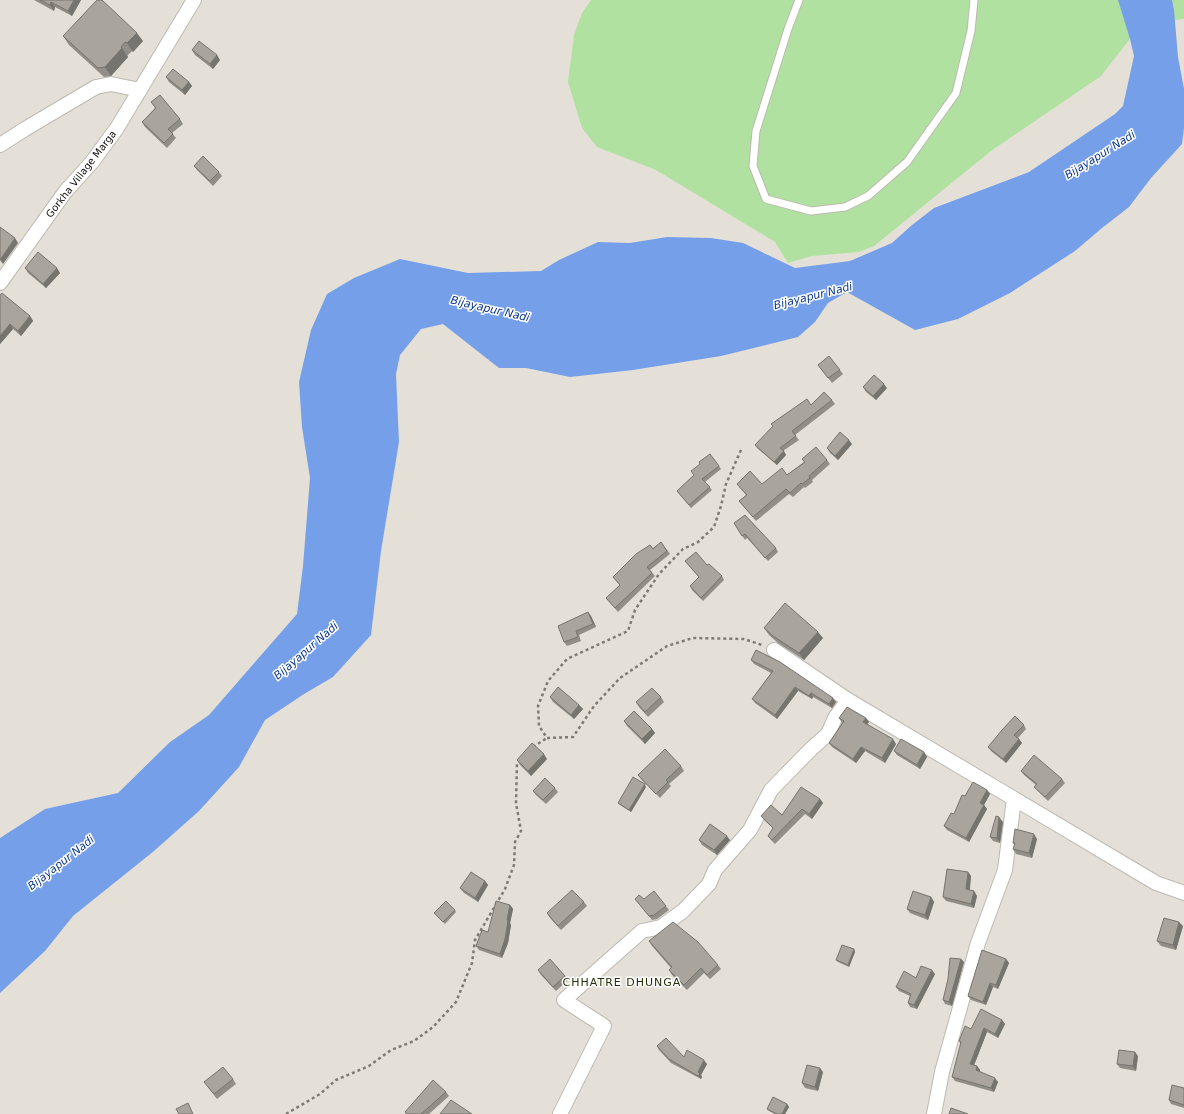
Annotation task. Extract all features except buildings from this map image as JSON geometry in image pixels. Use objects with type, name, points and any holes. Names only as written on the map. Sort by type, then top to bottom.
[{"type":"street","name":"Gorkha Village Marga","points":[[0,283],[65,192],[92,162],[117,128],[194,0]]},
{"type":"street","points":[[0,145],[96,87],[111,84],[140,90]]},
{"type":"street","points":[[774,650],[848,700],[1014,799],[1156,883],[1184,893]]},
{"type":"street","points":[[560,1114],[604,1026],[564,1000],[642,931],[661,927],[683,911],[704,890],[709,884],[715,870],[750,830],[771,790],[828,734],[835,718],[848,700]]},
{"type":"street","points":[[934,1114],[942,1072],[978,943],[1005,870],[1014,799]]},
{"type":"lane","points":[[799,0],[788,29],[756,131],[753,166],[766,199],[811,211],[845,207],[868,196],[906,162],[956,93],[971,31],[974,0]]},
{"type":"path","points":[[547,738],[539,726],[538,706],[548,681],[567,659],[628,631],[635,610],[659,574],[683,549],[698,542],[714,527],[722,506],[726,484],[741,450]]},
{"type":"path","points":[[530,749],[547,738],[573,737],[594,706],[620,678],[667,646],[693,638],[744,639],[774,650]]},
{"type":"path","points":[[286,1114],[320,1094],[336,1080],[369,1066],[391,1050],[414,1041],[433,1027],[456,1002],[472,963],[475,940],[505,889],[514,865],[515,842],[521,831],[516,803],[518,763],[522,758]]},
{"type":"green space","points":[[591,0],[1184,0],[1184,19],[1165,21],[1130,39],[1101,76],[991,151],[874,246],[859,252],[812,256],[788,263],[775,242],[656,170],[597,147],[582,128],[568,82],[574,35],[582,13]]},
{"type":"water","name":"Bijayapur Nadi","points":[[1118,0],[1172,0],[1178,57],[1184,89],[1184,128],[1182,144],[1151,178],[1129,207],[1075,251],[1010,293],[958,319],[915,330],[847,292],[828,303],[815,322],[798,337],[721,356],[633,370],[570,377],[526,368],[499,368],[443,324],[421,329],[400,355],[396,374],[399,442],[381,551],[371,635],[333,677],[265,720],[239,767],[199,811],[154,851],[73,916],[45,951],[0,993],[0,838],[45,809],[118,793],[170,742],[209,715],[297,614],[303,566],[310,478],[302,427],[299,382],[311,330],[327,294],[354,278],[400,259],[468,273],[541,271],[559,260],[598,242],[630,243],[667,237],[711,238],[743,243],[795,268],[850,261],[892,243],[934,208],[1029,172],[1115,114],[1123,106],[1134,56]]},
{"type":"district","name":"CHHATRE DHUNGA","points":[[622,982]]}]
